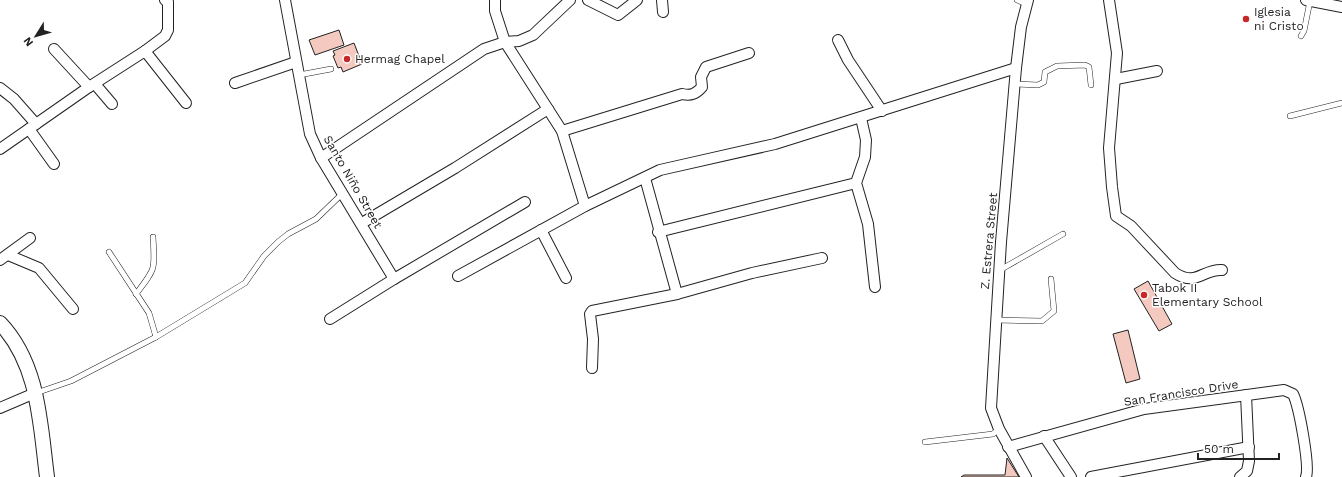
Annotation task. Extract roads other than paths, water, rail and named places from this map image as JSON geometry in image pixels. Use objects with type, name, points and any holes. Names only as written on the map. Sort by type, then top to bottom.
[{"type":"street","points":[[0,149],[145,51],[167,34],[169,6],[168,2],[165,0]]},
{"type":"street","name":"Santo Niño Street","points":[[285,0],[310,134],[321,158],[362,223],[394,279]]},
{"type":"street","points":[[494,0],[495,10],[504,42],[562,131],[585,206]]},
{"type":"street","points":[[321,158],[484,49],[504,42],[519,41],[533,35],[570,0]]},
{"type":"street","points":[[588,0],[618,15],[637,0]]},
{"type":"street","points":[[662,0],[663,12]]},
{"type":"street","points":[[1109,0],[1117,54],[1109,148],[1116,216],[1132,226],[1175,273],[1181,277],[1193,280],[1214,270],[1222,270]]},
{"type":"street","points":[[1308,0],[1342,7]]},
{"type":"street","name":"Z. Estrera Street","points":[[1023,1],[999,271],[991,408],[999,430],[1026,477]]},
{"type":"street","points":[[838,40],[848,60],[882,112]]},
{"type":"street","points":[[54,49],[112,104]]},
{"type":"street","points":[[145,51],[186,103]]},
{"type":"street","points":[[562,131],[682,94],[689,96],[697,93],[702,87],[701,78],[706,66],[749,53]]},
{"type":"street","points":[[235,83],[296,62]]},
{"type":"street","points":[[458,276],[585,206],[660,170],[775,144],[882,112],[1016,68]]},
{"type":"street","points":[[1116,79],[1157,71]]},
{"type":"street","points":[[0,88],[14,99],[33,126],[54,164]]},
{"type":"street","points":[[362,223],[455,168],[548,109]]},
{"type":"street","points":[[861,118],[866,140],[865,157],[856,183],[868,224],[875,287]]},
{"type":"street","points":[[644,178],[676,294]]},
{"type":"street","points":[[658,232],[856,183]]},
{"type":"street","points":[[330,318],[525,202]]},
{"type":"street","points":[[541,230],[566,278]]},
{"type":"street","points":[[4,257],[30,238]]},
{"type":"street","points":[[4,257],[39,268],[73,308]]},
{"type":"street","points":[[592,368],[593,339],[590,314],[592,310],[676,294],[752,273],[822,258]]},
{"type":"street","points":[[0,323],[16,342],[23,354],[35,393],[47,477]]},
{"type":"street","name":"San Francisco Drive","points":[[1008,447],[1144,409],[1284,390],[1290,391],[1293,394],[1297,404],[1307,465],[1306,477]]},
{"type":"street","points":[[0,408],[35,393]]},
{"type":"street","points":[[1240,477],[1247,471],[1249,466],[1246,395]]},
{"type":"street","points":[[1044,436],[1071,477]]},
{"type":"street","points":[[1091,477],[1249,447]]},
{"type":"lane","points":[[1301,36],[1304,31],[1308,0]]},
{"type":"lane","points":[[1015,84],[1038,86],[1044,82],[1045,72],[1052,67],[1085,65],[1089,68],[1091,85]]},
{"type":"lane","points":[[299,75],[331,68]]},
{"type":"lane","points":[[1290,116],[1342,103]]},
{"type":"lane","points":[[35,393],[71,381],[156,337],[245,283],[264,256],[278,242],[288,234],[316,219],[343,193]]},
{"type":"lane","points":[[999,271],[1063,234]]},
{"type":"lane","points":[[136,294],[153,271],[155,262],[153,237]]},
{"type":"lane","points":[[109,252],[151,318],[156,337]]},
{"type":"lane","points":[[996,320],[1042,321],[1050,317],[1054,311],[1051,279]]},
{"type":"lane","points":[[925,442],[993,434],[999,430]]},
{"type":"place","name":"Iglesia ni Cristo","points":[[1246,19]]},
{"type":"place","name":"Hermag Chapel","points":[[347,59]]},
{"type":"place","name":"Tabok II Elementary School","points":[[1144,295]]}]
